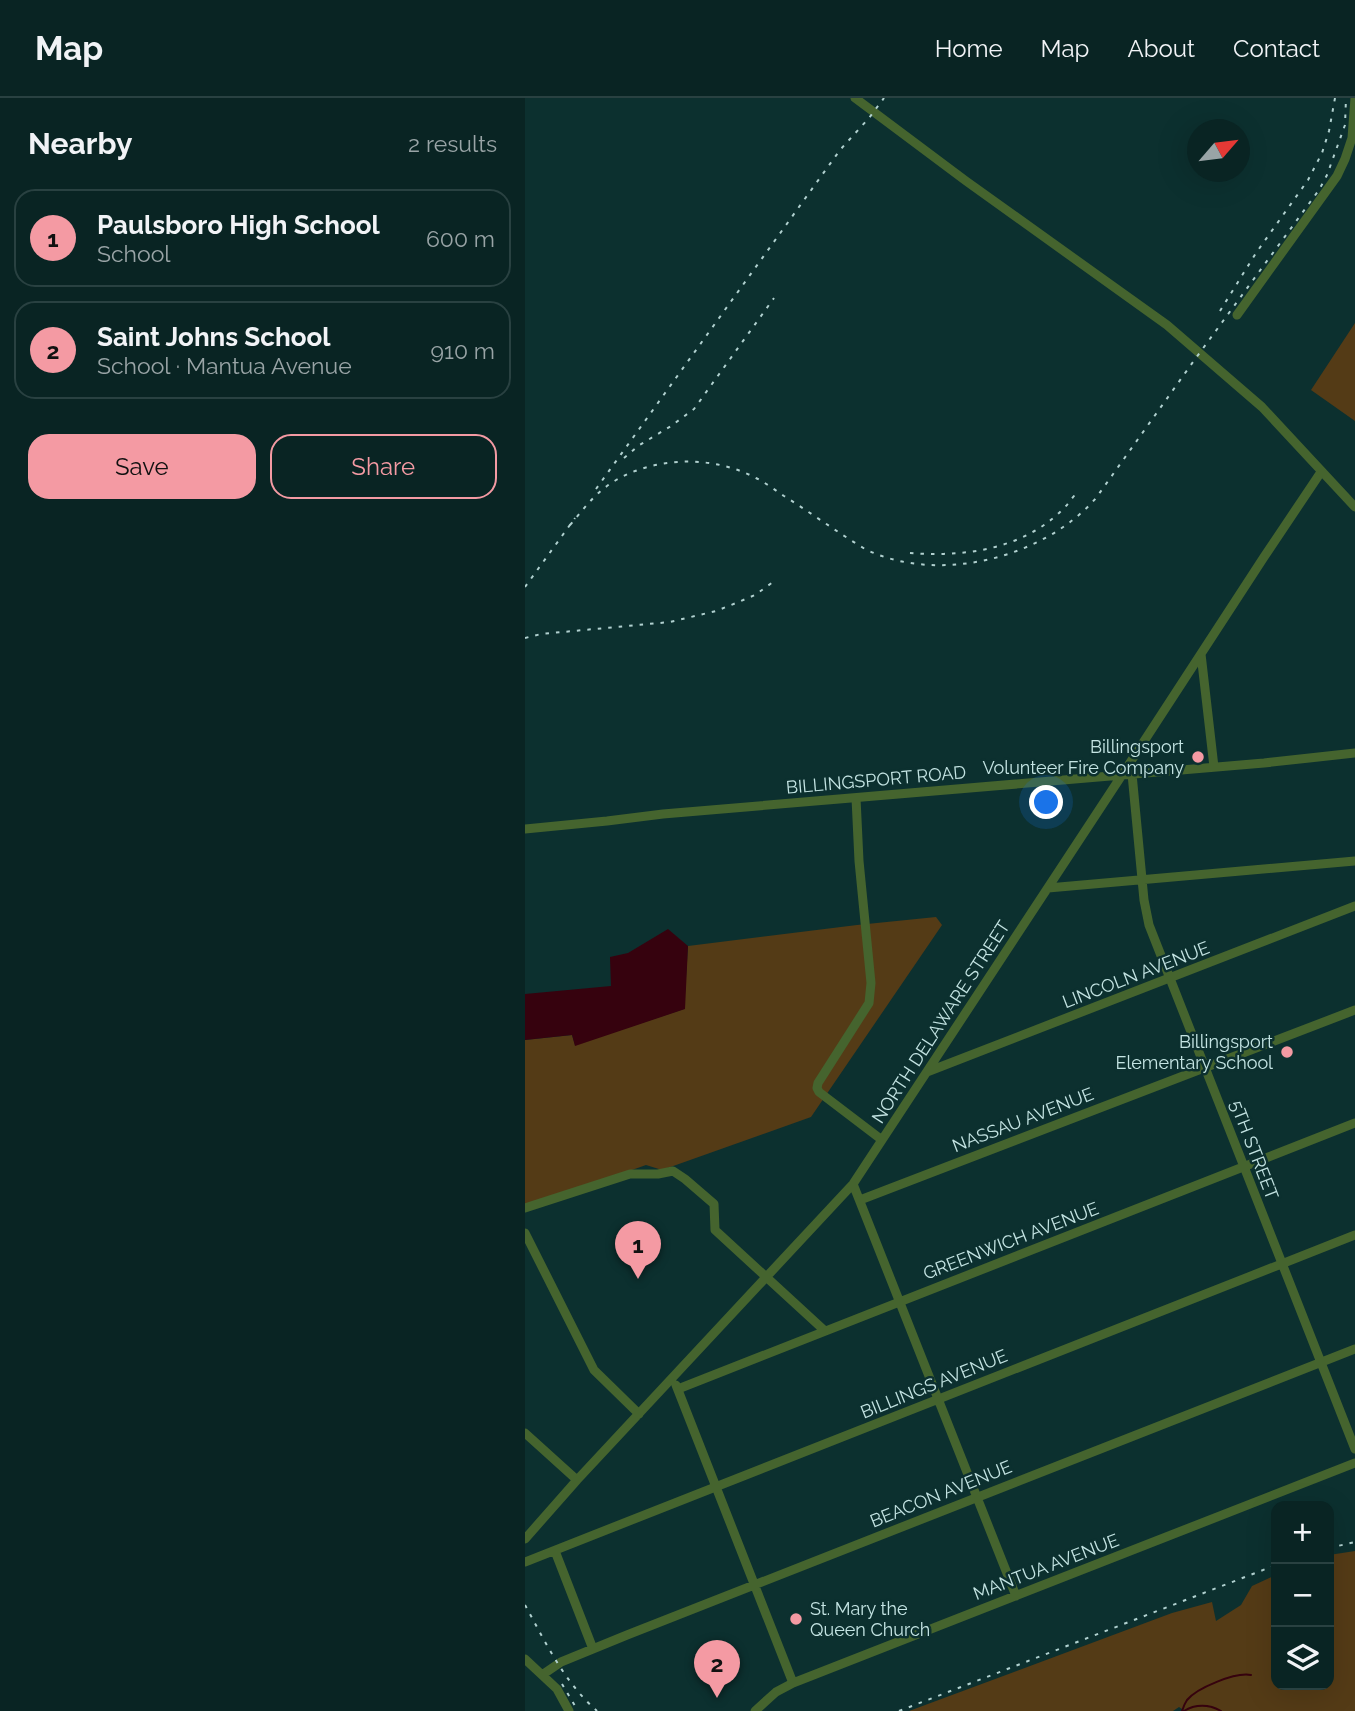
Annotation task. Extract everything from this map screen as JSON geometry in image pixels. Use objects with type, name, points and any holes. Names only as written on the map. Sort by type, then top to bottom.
[{"type":"street","points":[[855,98],[1167,325],[1262,407],[1355,508]]},
{"type":"street","points":[[1237,315],[1337,176],[1352,138],[1355,98]]},
{"type":"street","name":"NORTH DELAWARE STREET","points":[[525,1539],[853,1184],[1048,888],[1127,775],[1201,653],[1321,472]]},
{"type":"street","points":[[1201,653],[1214,767]]},
{"type":"street","name":"BILLINGSPORT ROAD","points":[[525,829],[663,814],[1355,753]]},
{"type":"street","name":"5TH STREET","points":[[1127,775],[1149,925],[1355,1449]]},
{"type":"street","points":[[856,798],[859,861],[871,983],[869,1003],[818,1083],[819,1092],[882,1140]]},
{"type":"street","points":[[1048,888],[1355,861]]},
{"type":"street","name":"LINCOLN AVENUE","points":[[927,1072],[1355,906]]},
{"type":"street","name":"NASSAU AVENUE","points":[[860,1200],[1355,1010]]},
{"type":"street","name":"GREENWICH AVENUE","points":[[678,1389],[1355,1123]]},
{"type":"street","points":[[525,1208],[630,1174],[673,1171],[714,1203],[715,1230],[825,1331]]},
{"type":"street","points":[[853,1184],[1016,1596]]},
{"type":"street","points":[[525,1233],[594,1370],[639,1414]]},
{"type":"street","name":"BILLINGS AVENUE","points":[[525,1562],[1355,1235]]},
{"type":"street","name":"BEACON AVENUE","points":[[543,1675],[561,1662],[593,1649],[1355,1349]]},
{"type":"street","points":[[673,1377],[793,1683]]},
{"type":"street","points":[[525,1433],[577,1480]]},
{"type":"street","name":"MANTUA AVENUE","points":[[755,1711],[776,1692],[793,1683],[1355,1463]]},
{"type":"street","points":[[555,1551],[593,1649]]},
{"type":"street","points":[[525,1659],[557,1689],[569,1711]]},
{"type":"shaded area","points":[[1355,323],[1355,421],[1311,390]]},
{"type":"shaded area","points":[[936,917],[942,925],[811,1117],[662,1170],[646,1165],[525,1208],[525,1040],[572,1035],[575,1045],[684,1009],[688,946]]},
{"type":"shaded area","points":[[668,929],[688,946],[685,1009],[575,1046],[572,1035],[525,1040],[525,994],[611,986],[610,957],[628,953]]},
{"type":"shaded area","points":[[1355,1551],[1355,1711],[1185,1711],[1179,1707],[1173,1711],[909,1711],[1172,1613],[1212,1602],[1216,1621],[1241,1605],[1252,1586],[1271,1577],[1271,1690],[1334,1690],[1334,1554]]},
{"type":"waterway","points":[[1182,1711],[1187,1700],[1207,1686],[1226,1678],[1251,1675]]},
{"type":"waterway","points":[[1184,1711],[1202,1706],[1221,1711]]},
{"type":"railway","points":[[596,489],[840,150],[884,98]]},
{"type":"railway","points":[[1220,311],[1256,253],[1308,180],[1322,153],[1335,98]]},
{"type":"railway","points":[[570,525],[587,504],[607,486],[624,476],[661,464],[700,462],[738,470],[756,478],[865,549],[894,560],[925,565],[956,565],[988,560],[1019,550],[1048,536],[1074,519],[1096,498],[1319,190],[1345,125],[1346,98]]},
{"type":"railway","points":[[624,458],[694,409],[774,298]]},
{"type":"railway","points":[[910,553],[970,552],[1009,543],[1044,525],[1063,510],[1078,491]]},
{"type":"railway","points":[[525,587],[575,518]]},
{"type":"railway","points":[[525,638],[541,634],[670,622],[716,611],[755,595],[773,582]]},
{"type":"railway","points":[[1334,1547],[1355,1542]]},
{"type":"railway","points":[[899,1711],[1271,1567]]},
{"type":"railway","points":[[525,1605],[565,1675],[597,1711]]},
{"type":"railway","points":[[562,1684],[578,1711]]},
{"type":"place","name":"Billingsport Volunteer Fire Company","points":[[1198,757]]},
{"type":"place","name":"Billingsport Elementary School","points":[[1287,1052]]},
{"type":"place","name":"Paulsboro High School","points":[[638,1279]]},
{"type":"place","name":"St. Mary the Queen Church","points":[[796,1619]]},
{"type":"place","name":"Saint Johns School","points":[[717,1698]]}]
